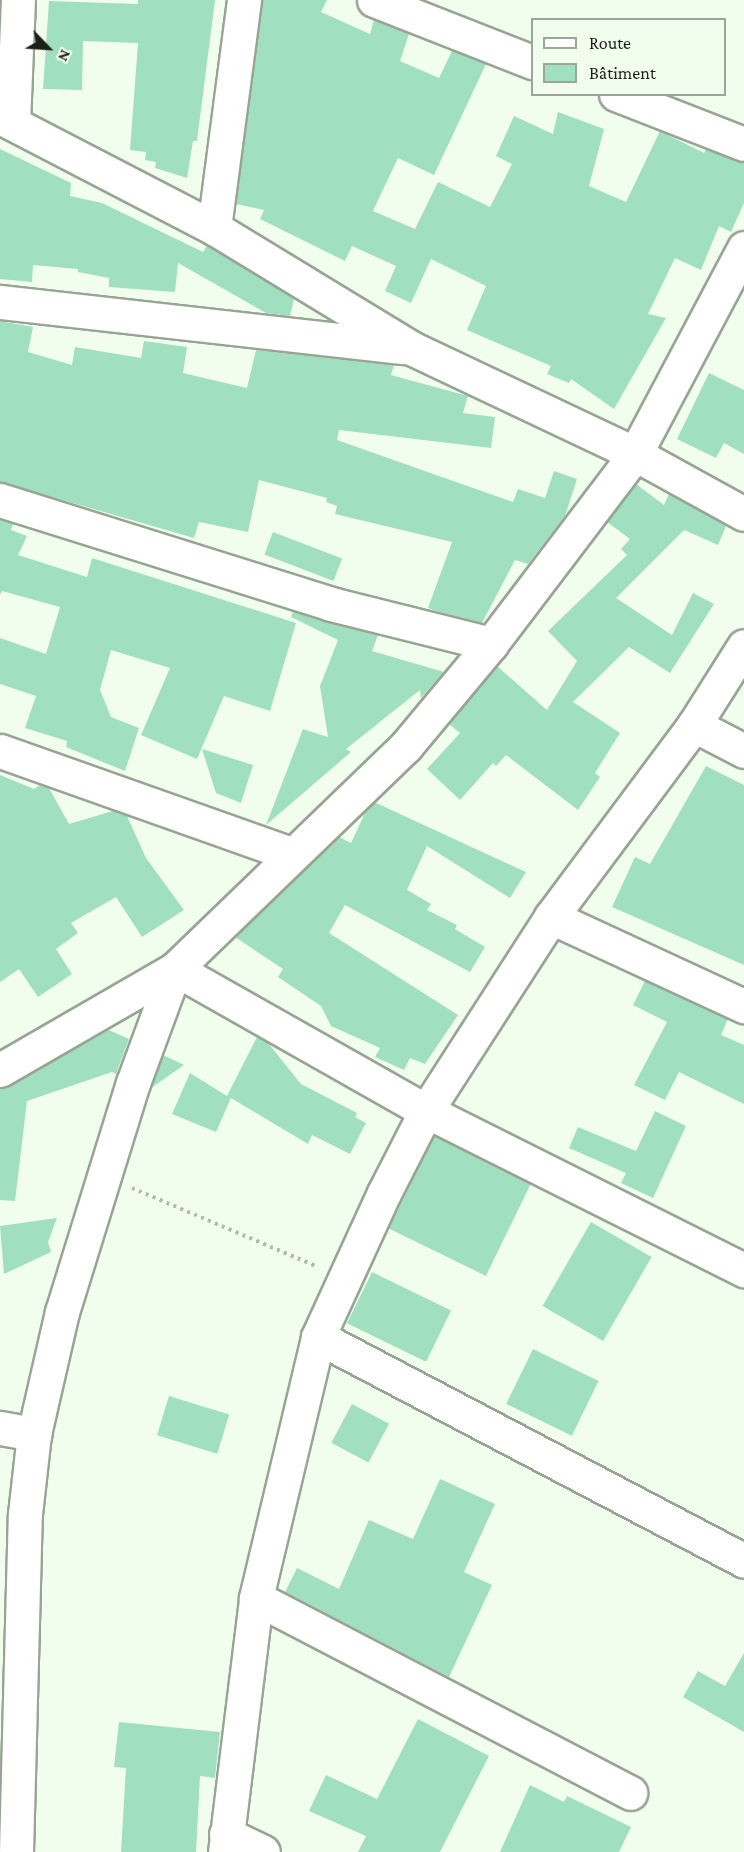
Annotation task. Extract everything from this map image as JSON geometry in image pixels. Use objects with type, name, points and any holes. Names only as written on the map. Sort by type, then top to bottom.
[{"type":"street","points":[[18,0],[7,120],[214,228],[411,348],[635,454],[744,513]]},
{"type":"street","points":[[214,228],[244,0]]},
{"type":"street","points":[[374,0],[531,62]]},
{"type":"street","points":[[621,96],[744,144]]},
{"type":"street","points":[[0,1070],[175,969],[291,854],[406,746],[491,644],[635,454],[742,256]]},
{"type":"street","points":[[0,302],[411,348]]},
{"type":"street","points":[[0,500],[331,604],[491,644]]},
{"type":"street","points":[[263,1852],[225,1843],[256,1598],[318,1337],[384,1193],[426,1111],[551,917],[694,725],[744,646]]},
{"type":"street","points":[[694,725],[744,751]]},
{"type":"street","points":[[0,751],[291,854]]},
{"type":"street","points":[[551,917],[744,1006]]},
{"type":"street","points":[[175,969],[426,1111],[744,1270]]},
{"type":"street","points":[[16,1852],[25,1514],[34,1434],[62,1312],[175,969]]},
{"type":"street","points":[[318,1337],[744,1561]]},
{"type":"street","points":[[0,1428],[34,1434]]},
{"type":"street","points":[[256,1598],[630,1793]]},
{"type":"path","points":[[105,1176],[346,1280]]},
{"type":"building","points":[[138,0],[215,0],[197,141],[193,141],[187,178],[155,168],[156,162],[145,160],[146,152],[130,150],[138,43],[83,41],[82,90],[43,89],[49,1],[138,4]]},
{"type":"building","points":[[262,0],[327,0],[321,12],[370,34],[374,20],[409,34],[400,61],[439,78],[452,51],[486,64],[434,175],[398,158],[373,211],[415,229],[438,182],[490,207],[512,164],[496,156],[514,116],[553,134],[558,112],[604,129],[589,186],[626,202],[660,131],[704,153],[706,149],[744,162],[744,203],[731,232],[719,226],[701,270],[675,258],[648,314],[666,318],[614,409],[571,379],[569,383],[547,374],[551,366],[467,330],[486,286],[431,259],[411,303],[385,291],[396,266],[352,246],[345,261],[260,219],[264,210],[236,204]]},
{"type":"building","points":[[0,149],[71,183],[70,196],[102,203],[203,252],[207,245],[294,299],[290,316],[266,313],[178,263],[175,292],[109,287],[109,278],[78,272],[78,269],[33,265],[32,282],[0,279]]},
{"type":"building","points":[[0,321],[33,327],[28,352],[72,365],[75,347],[141,358],[144,341],[187,347],[183,373],[247,388],[256,350],[394,365],[391,375],[468,396],[463,413],[495,417],[491,448],[339,430],[337,440],[513,502],[518,489],[545,498],[554,471],[577,479],[565,516],[528,564],[515,560],[482,623],[436,611],[428,608],[452,542],[335,514],[337,506],[326,502],[327,498],[259,480],[248,532],[199,522],[194,538],[0,482]]},
{"type":"building","points":[[709,373],[744,390],[744,454],[724,443],[716,458],[677,439]]},
{"type":"building","points":[[636,484],[664,505],[669,494],[726,526],[718,545],[684,530],[616,598],[672,635],[693,593],[714,604],[670,673],[629,647],[573,702],[620,733],[595,773],[600,777],[578,810],[506,755],[496,766],[493,763],[460,800],[427,769],[460,733],[449,724],[497,666],[547,710],[577,661],[548,631],[627,555],[621,549],[630,539],[607,522]]},
{"type":"building","points":[[0,520],[13,524],[11,530],[27,536],[18,555],[87,577],[92,558],[296,623],[270,711],[224,696],[197,759],[141,735],[170,668],[111,650],[100,690],[111,717],[139,728],[125,771],[66,747],[67,741],[25,728],[36,696],[0,684],[0,638],[46,654],[60,607],[2,591],[0,595]]},
{"type":"building","points":[[273,532],[342,559],[333,581],[264,554]]},
{"type":"building","points":[[293,612],[378,635],[372,651],[444,672],[421,698],[420,690],[346,749],[351,752],[266,825],[303,729],[328,737],[320,686],[338,640],[291,617]]},
{"type":"building","points":[[202,749],[253,765],[241,803],[216,793]]},
{"type":"building","points":[[706,766],[744,785],[744,965],[612,907],[635,857],[650,864]]},
{"type":"building","points":[[0,775],[34,789],[40,785],[49,788],[69,824],[113,811],[127,816],[146,858],[184,910],[142,937],[116,897],[71,923],[78,933],[56,949],[72,974],[38,997],[19,969],[0,982]]},
{"type":"building","points":[[374,802],[526,872],[510,898],[427,846],[407,890],[431,904],[427,910],[457,925],[455,929],[485,947],[470,972],[345,905],[329,933],[458,1015],[425,1064],[410,1058],[404,1070],[375,1057],[380,1048],[331,1026],[321,1006],[278,977],[283,969],[235,937],[339,837],[351,843],[366,811]]},
{"type":"building","points":[[645,981],[728,1019],[721,1035],[744,1045],[744,1104],[679,1072],[665,1100],[634,1085],[667,1022],[633,1005]]},
{"type":"building","points":[[109,1030],[129,1039],[116,1074],[112,1072],[27,1101],[15,1201],[0,1200],[0,1089]]},
{"type":"building","points":[[257,1037],[268,1043],[301,1084],[357,1113],[355,1117],[366,1123],[350,1154],[312,1135],[308,1144],[231,1098],[216,1132],[172,1114],[190,1073],[227,1096]]},
{"type":"building","points":[[163,1055],[184,1065],[151,1088]]},
{"type":"building","points":[[655,1111],[686,1126],[653,1198],[621,1183],[626,1173],[569,1148],[578,1127],[636,1151]]},
{"type":"building","points":[[434,1136],[531,1183],[486,1276],[389,1229]]},
{"type":"building","points":[[57,1218],[48,1242],[51,1252],[4,1274],[0,1226]]},
{"type":"building","points":[[591,1222],[652,1257],[603,1341],[542,1306]]},
{"type":"building","points":[[372,1272],[451,1311],[426,1362],[347,1323]]},
{"type":"building","points":[[533,1349],[599,1381],[572,1436],[506,1404]]},
{"type":"building","points":[[169,1396],[229,1414],[217,1454],[157,1435]]},
{"type":"building","points":[[352,1404],[389,1424],[368,1463],[331,1443]]},
{"type":"building","points":[[440,1479],[495,1504],[464,1572],[492,1585],[449,1677],[285,1592],[297,1568],[339,1589],[369,1520],[413,1539]]},
{"type":"building","points":[[744,1653],[744,1732],[683,1697],[698,1671],[725,1686]]},
{"type":"building","points":[[418,1719],[489,1756],[440,1852],[358,1852],[366,1836],[309,1811],[326,1775],[377,1799]]},
{"type":"building","points":[[119,1722],[220,1732],[215,1778],[200,1776],[196,1852],[121,1852],[126,1768],[114,1767]]},
{"type":"building","points":[[530,1785],[564,1802],[567,1796],[631,1827],[619,1852],[500,1852]]}]
